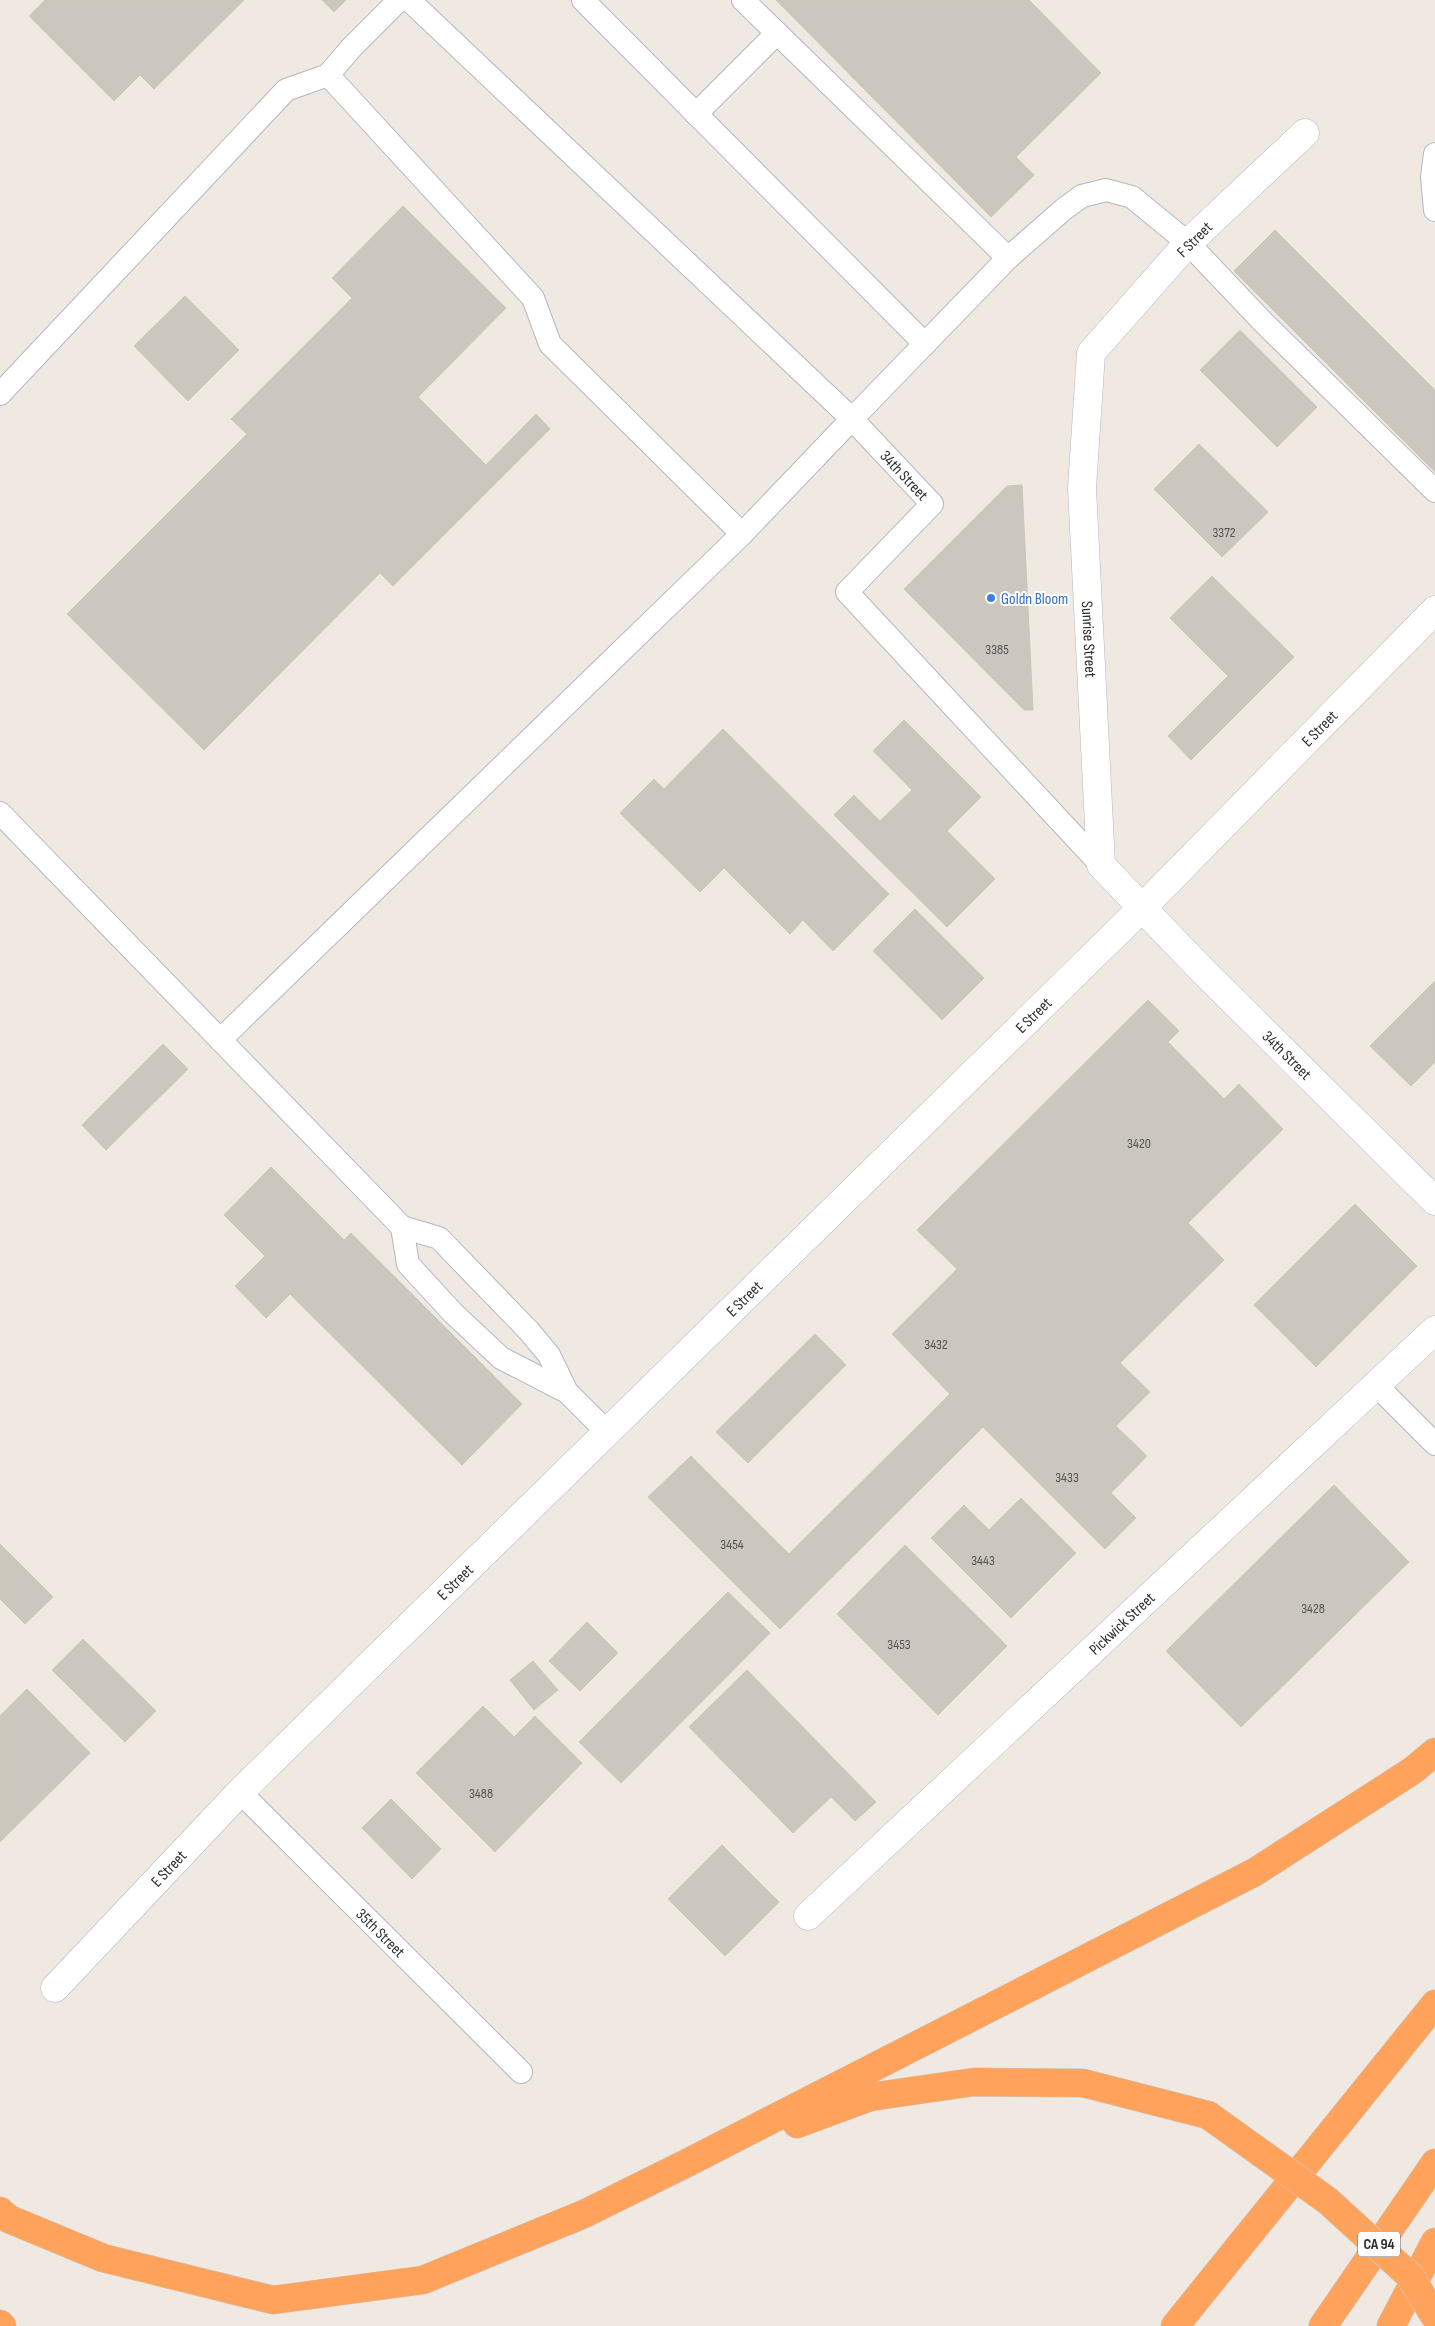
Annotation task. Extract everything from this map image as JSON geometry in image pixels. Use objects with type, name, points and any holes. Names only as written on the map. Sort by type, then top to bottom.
[{"type":"highway","points":[[0,2211],[9,2219],[104,2258],[273,2300],[422,2280],[584,2214],[1255,1872],[1412,1771],[1435,1752]]},
{"type":"highway","points":[[1175,2326],[1435,2004]]},
{"type":"highway","points":[[687,2163],[870,2097],[974,2082],[1083,2083],[1208,2115],[1328,2201],[1410,2276],[1435,2317]]},
{"type":"highway","name":"CA 94","points":[[1323,2326],[1435,2162]]},
{"type":"highway","points":[[1390,2326],[1435,2242]]},
{"type":"street","name":"F Street","points":[[1091,353],[1188,243],[1305,133]]},
{"type":"street","name":"Sunrise Street","points":[[1091,353],[1082,488],[1101,865]]},
{"type":"street","name":"E Street","points":[[55,1988],[240,1792],[606,1431],[1142,908],[1435,610]]},
{"type":"street","points":[[1101,865],[1142,908]]},
{"type":"street","name":"34th Street","points":[[1142,908],[1435,1201]]},
{"type":"street","name":"Pickwick Street","points":[[808,1916],[1435,1330]]},
{"type":"lane","points":[[0,394],[286,90],[328,75],[352,47],[399,0]]},
{"type":"lane","points":[[409,0],[852,419]]},
{"type":"lane","points":[[583,0],[925,344]]},
{"type":"lane","points":[[743,0],[1008,258]]},
{"type":"lane","points":[[696,114],[777,33]]},
{"type":"lane","points":[[328,75],[533,298],[550,344],[742,534]]},
{"type":"lane","points":[[1435,154],[1432,177],[1435,210]]},
{"type":"lane","points":[[220,1040],[742,534],[1008,258],[1064,208],[1082,196],[1106,190],[1132,197],[1188,243],[1263,322],[1435,491]]},
{"type":"lane","name":"34th Street","points":[[852,419],[932,504],[846,592],[1101,865]]},
{"type":"lane","points":[[0,813],[402,1227],[439,1238],[529,1331],[549,1355],[567,1392]]},
{"type":"lane","points":[[402,1227],[408,1264],[453,1313],[501,1358],[567,1392],[606,1431]]},
{"type":"lane","points":[[1376,1385],[1435,1444]]},
{"type":"lane","name":"35th Street","points":[[240,1792],[521,2072]]},
{"type":"building","points":[[45,0],[244,0],[154,89],[140,75],[114,101],[29,16]]},
{"type":"building","points":[[322,0],[346,0],[334,12]]},
{"type":"building","points":[[776,0],[1029,0],[1101,73],[1016,157],[1034,175],[991,217]]},
{"type":"building","points":[[403,206],[506,308],[418,397],[486,465],[536,414],[550,429],[393,586],[380,573],[204,750],[67,614],[247,434],[231,419],[352,298],[332,278]]},
{"type":"building","points":[[1275,230],[1435,390],[1435,472],[1234,271]]},
{"type":"building","points":[[185,296],[239,350],[188,401],[134,346]]},
{"type":"building","points":[[1240,330],[1317,407],[1277,447],[1200,370]]},
{"type":"building","points":[[1199,444],[1268,512],[1222,557],[1154,489]]},
{"type":"building","points":[[1022,485],[1033,710],[1024,710],[904,589],[1007,486]]},
{"type":"building","points":[[1212,576],[1294,657],[1191,760],[1168,736],[1228,676],[1170,618]]},
{"type":"building","points":[[904,720],[981,797],[947,831],[995,879],[947,927],[834,815],[854,795],[880,821],[912,790],[873,751]]},
{"type":"building","points":[[723,729],[889,894],[833,951],[803,920],[790,934],[724,868],[700,892],[620,813],[654,779],[664,789]]},
{"type":"building","points":[[915,909],[984,978],[942,1020],[873,951]]},
{"type":"building","points":[[1435,981],[1435,1062],[1411,1086],[1370,1046]]},
{"type":"building","points":[[1148,1000],[1179,1031],[1168,1042],[1224,1099],[1239,1084],[1283,1129],[1188,1223],[1224,1260],[1120,1363],[1150,1392],[1116,1426],[1147,1456],[1111,1493],[1136,1518],[1105,1549],[983,1427],[780,1629],[648,1497],[691,1456],[789,1554],[950,1394],[892,1334],[957,1269],[917,1230]]},
{"type":"building","points":[[163,1044],[188,1069],[106,1150],[82,1125]]},
{"type":"building","points":[[271,1167],[344,1240],[351,1233],[522,1404],[462,1465],[290,1294],[266,1318],[235,1286],[265,1256],[224,1215]]},
{"type":"building","points":[[1355,1204],[1417,1266],[1316,1367],[1254,1305]]},
{"type":"building","points":[[815,1334],[846,1365],[748,1463],[716,1432]]},
{"type":"building","points":[[1334,1485],[1409,1562],[1241,1727],[1166,1651]]},
{"type":"building","points":[[1021,1498],[1076,1553],[1011,1618],[931,1538],[964,1505],[989,1530]]},
{"type":"building","points":[[0,1544],[53,1597],[25,1624],[0,1599]]},
{"type":"building","points":[[905,1545],[1007,1646],[938,1715],[837,1614]]},
{"type":"building","points":[[728,1592],[770,1633],[621,1783],[579,1742]]},
{"type":"building","points":[[587,1622],[618,1653],[580,1691],[549,1661]]},
{"type":"building","points":[[83,1639],[156,1711],[125,1742],[52,1670]]},
{"type":"building","points":[[533,1661],[558,1690],[534,1710],[510,1680]]},
{"type":"building","points":[[747,1670],[876,1802],[855,1821],[831,1797],[793,1833],[689,1727]]},
{"type":"building","points":[[27,1689],[90,1753],[0,1842],[0,1716]]},
{"type":"building","points":[[483,1706],[514,1737],[535,1716],[582,1763],[495,1852],[416,1773]]},
{"type":"building","points":[[391,1799],[441,1849],[412,1879],[362,1828]]},
{"type":"building","points":[[722,1845],[779,1902],[725,1956],[668,1899]]},
{"type":"place","name":"Goldn Bloom","points":[[991,598]]}]
